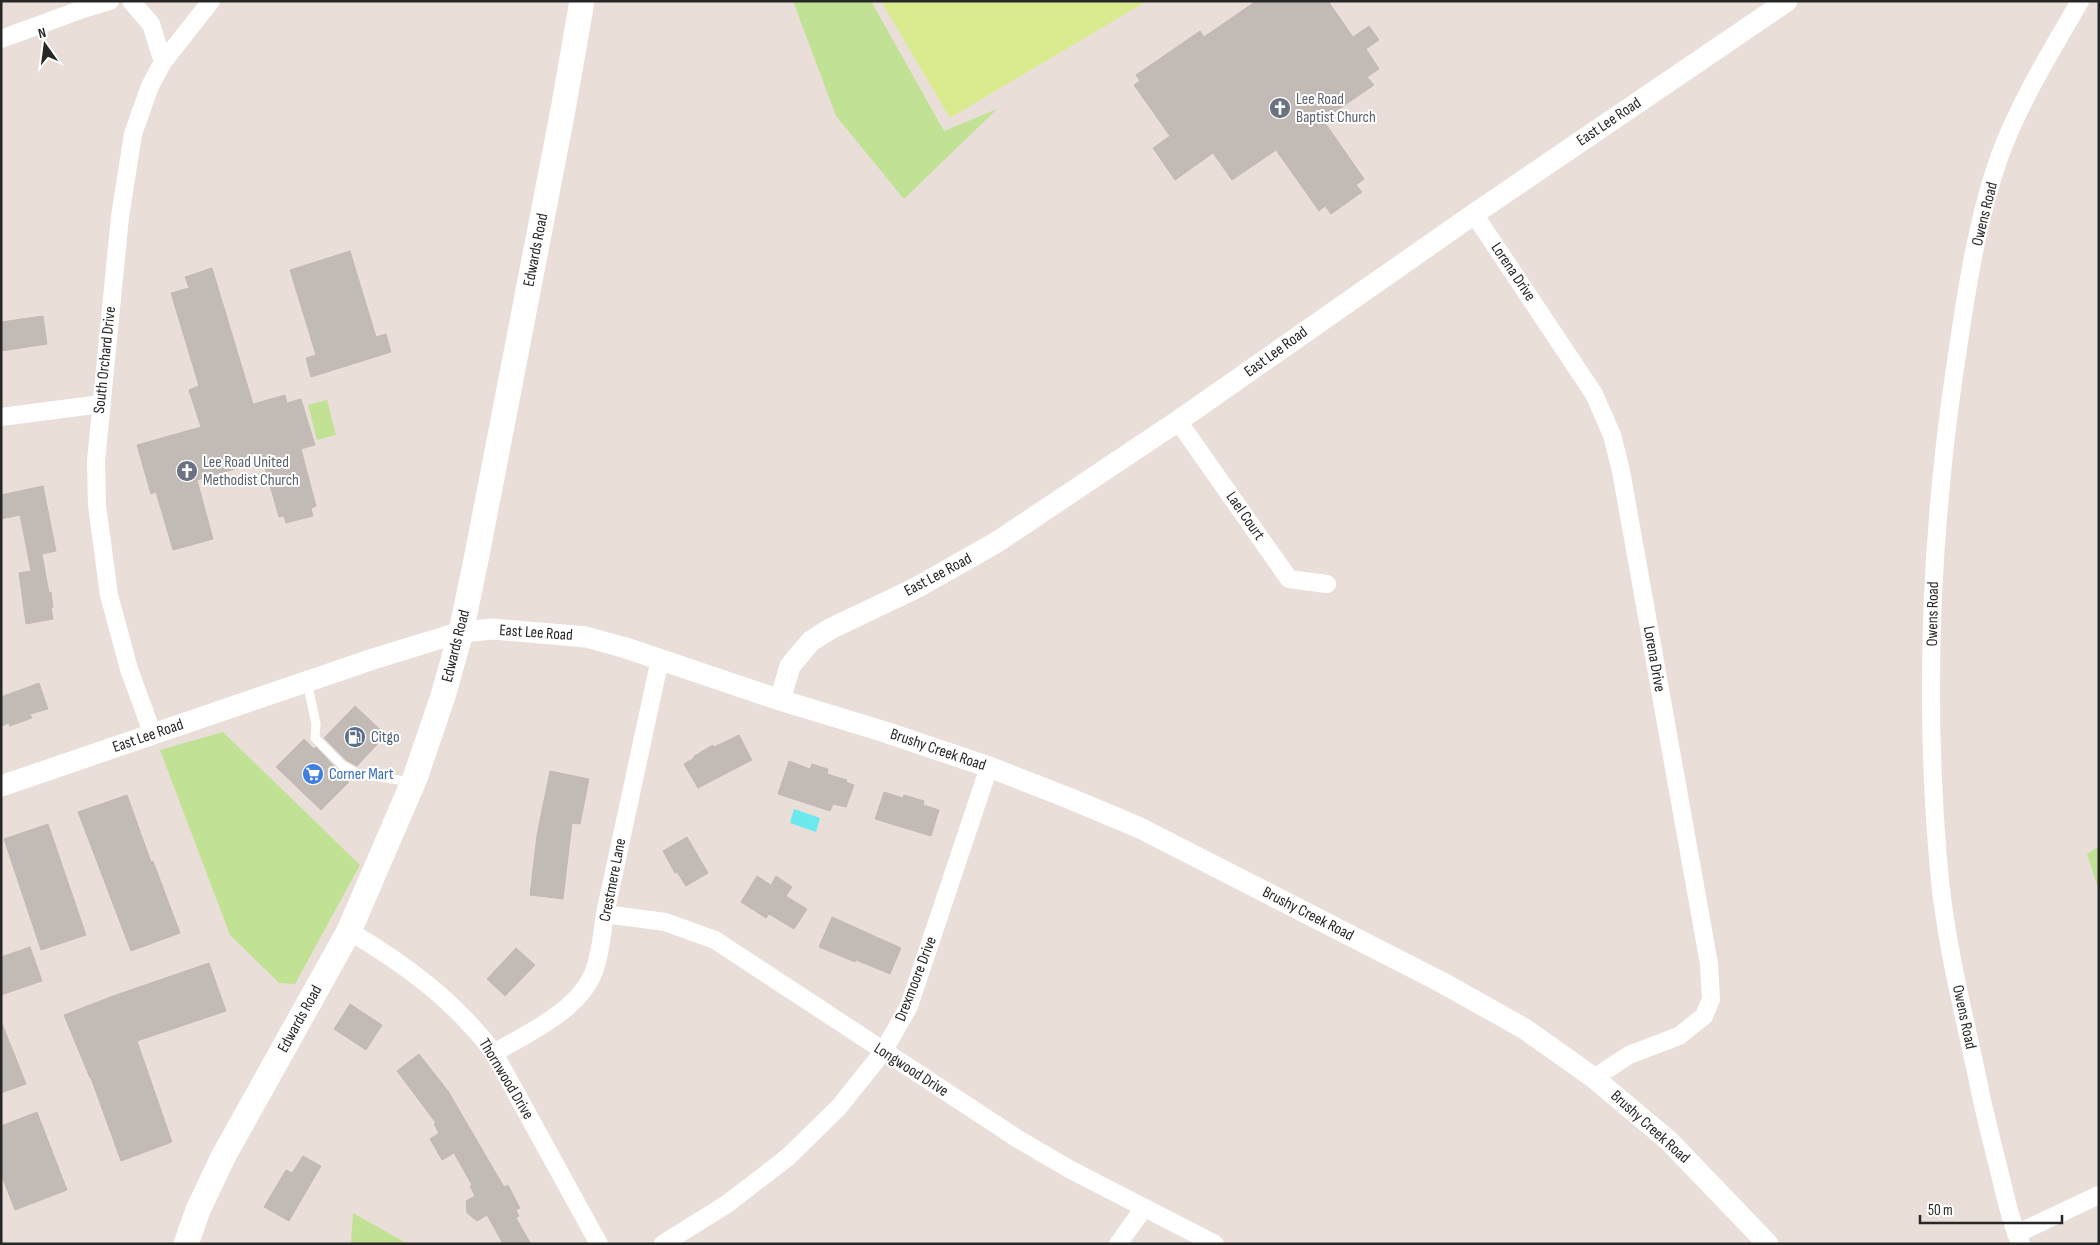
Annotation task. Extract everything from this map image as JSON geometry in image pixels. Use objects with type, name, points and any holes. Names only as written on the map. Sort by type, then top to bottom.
[{"type":"main road","name":"Edwards Road","points":[[186,1244],[198,1210],[223,1157],[349,931],[413,782],[443,696],[461,632],[562,118],[582,1]]},
{"type":"street","points":[[1,39],[110,1]]},
{"type":"street","points":[[131,1],[150,24],[163,62]]},
{"type":"street","name":"South Orchard Drive","points":[[153,735],[129,669],[109,595],[97,506],[96,461],[120,217],[134,134],[150,86],[163,62],[211,1]]},
{"type":"street","name":"East Lee Road","points":[[1,786],[461,632],[493,629],[586,637],[660,659],[780,700],[790,666],[811,641],[830,629],[962,564],[1178,421],[1474,214],[1787,1]]},
{"type":"street","name":"Owens Road","points":[[2018,1239],[1982,1102],[1951,956],[1941,883],[1935,807],[1932,703],[1934,573],[1943,451],[1966,295],[1980,225],[2000,154],[2027,96],[2080,1]]},
{"type":"street","name":"Lorena Drive","points":[[1474,214],[1594,394],[1612,434],[1621,471],[1709,964],[1711,999],[1704,1016],[1678,1036],[1629,1055],[1594,1078]]},
{"type":"street","points":[[1,417],[101,404]]},
{"type":"street","name":"Lael Court","points":[[1178,421],[1289,579],[1327,584]]},
{"type":"street","name":"Crestmere Lane","points":[[494,1053],[568,1007],[590,982],[599,956],[604,914],[660,659]]},
{"type":"street","name":"Brushy Creek Road","points":[[780,700],[988,767],[1140,828],[1442,982],[1525,1029],[1594,1078],[1669,1140],[1768,1244]]},
{"type":"street","name":"Drexmoore Drive","points":[[663,1244],[727,1204],[788,1157],[838,1107],[883,1052],[909,1006],[988,767]]},
{"type":"street","name":"Longwood Drive","points":[[604,914],[665,922],[715,940],[1018,1139],[1144,1208],[1215,1244]]},
{"type":"street","name":"Thornwood Drive","points":[[349,931],[391,956],[439,992],[473,1026],[494,1053],[599,1244]]},
{"type":"street","points":[[2018,1239],[2099,1195]]},
{"type":"street","points":[[1118,1244],[1144,1208]]},
{"type":"lane","points":[[307,682],[316,724],[315,738],[342,765],[356,773],[413,782]]},
{"type":"green space","points":[[793,1],[871,1],[944,131],[997,109],[904,199],[836,116]]},
{"type":"green space","points":[[881,1],[1147,1],[950,118]]},
{"type":"green space","points":[[327,400],[336,435],[317,440],[308,405]]},
{"type":"green space","points":[[223,732],[360,865],[295,984],[279,983],[230,935],[160,750]]},
{"type":"green space","points":[[2099,846],[2099,891],[2087,854]]},
{"type":"green space","points":[[353,1213],[408,1244],[351,1244]]},
{"type":"water","points":[[794,809],[820,818],[816,832],[790,823]]},
{"type":"building","name":"Lee Road Baptist Church","points":[[1256,1],[1328,1],[1353,37],[1369,26],[1379,40],[1366,49],[1379,69],[1367,77],[1374,85],[1323,120],[1364,179],[1356,185],[1362,192],[1331,214],[1325,206],[1319,211],[1276,150],[1232,180],[1213,153],[1175,180],[1153,148],[1170,136],[1134,85],[1140,81],[1136,75],[1200,31],[1204,37]]},
{"type":"building","points":[[350,251],[376,337],[386,334],[391,352],[311,377],[306,358],[316,355],[290,270]]},
{"type":"building","name":"Lee Road United Methodist Church","points":[[212,268],[253,404],[285,395],[287,403],[301,399],[315,445],[301,449],[316,506],[311,508],[313,516],[286,523],[284,516],[279,517],[263,461],[197,480],[213,539],[173,550],[156,492],[151,494],[137,445],[201,427],[189,390],[199,386],[171,293],[189,288],[185,277]]},
{"type":"building","points":[[43,316],[47,344],[1,351],[1,322]]},
{"type":"building","points":[[43,486],[56,551],[42,554],[49,593],[51,592],[53,619],[26,624],[19,573],[31,571],[20,515],[1,519],[1,495]]},
{"type":"building","points":[[39,683],[48,709],[30,714],[32,718],[10,726],[9,723],[1,726],[1,697]]},
{"type":"building","name":"Citgo","points":[[355,706],[386,735],[357,766],[346,760],[324,738]]},
{"type":"building","points":[[739,735],[752,760],[698,788],[684,764],[713,745],[714,747]]},
{"type":"building","name":"Corner Mart","points":[[304,739],[314,749],[316,747],[338,770],[348,776],[345,779],[349,782],[321,810],[276,767]]},
{"type":"building","points":[[789,761],[810,769],[812,764],[828,769],[827,774],[847,780],[846,782],[854,785],[846,807],[833,804],[830,811],[778,794]]},
{"type":"building","points":[[550,771],[589,779],[580,824],[572,823],[563,899],[530,895],[537,835]]},
{"type":"building","points":[[884,792],[903,798],[904,795],[924,801],[923,805],[939,810],[931,836],[875,819]]},
{"type":"building","points":[[127,795],[151,862],[153,861],[180,933],[131,951],[78,812]]},
{"type":"building","points":[[48,824],[86,935],[41,950],[4,839]]},
{"type":"building","points":[[687,837],[708,873],[686,886],[677,872],[675,873],[663,851]]},
{"type":"building","points":[[757,876],[771,885],[776,876],[792,887],[786,896],[807,909],[794,929],[769,914],[766,918],[741,902]]},
{"type":"building","points":[[832,917],[901,948],[890,974],[819,947]]},
{"type":"building","points":[[30,947],[42,981],[1,995],[1,957]]},
{"type":"building","points":[[516,948],[535,965],[505,996],[487,979]]},
{"type":"building","points":[[209,963],[226,1011],[137,1041],[172,1142],[121,1161],[91,1078],[64,1015]]},
{"type":"building","points":[[350,1004],[382,1025],[366,1050],[334,1029]]},
{"type":"building","points":[[1,1021],[26,1084],[1,1093]]},
{"type":"building","points":[[419,1054],[448,1091],[504,1187],[508,1185],[520,1208],[516,1210],[519,1216],[516,1218],[531,1244],[503,1244],[487,1215],[477,1221],[467,1213],[466,1201],[475,1196],[470,1186],[472,1185],[454,1153],[442,1160],[430,1139],[439,1133],[434,1124],[436,1123],[397,1071]]},
{"type":"building","points":[[37,1112],[67,1190],[15,1210],[1,1174],[1,1126]]},
{"type":"building","points":[[303,1156],[321,1166],[289,1221],[264,1207],[286,1170],[292,1173]]},
{"type":"place","name":"Lee Road Baptist Church","points":[[1280,108]]},
{"type":"place","name":"Lee Road United Methodist Church","points":[[187,471]]},
{"type":"place","name":"Citgo","points":[[355,737]]},
{"type":"place","name":"Corner Mart","points":[[313,774]]}]
